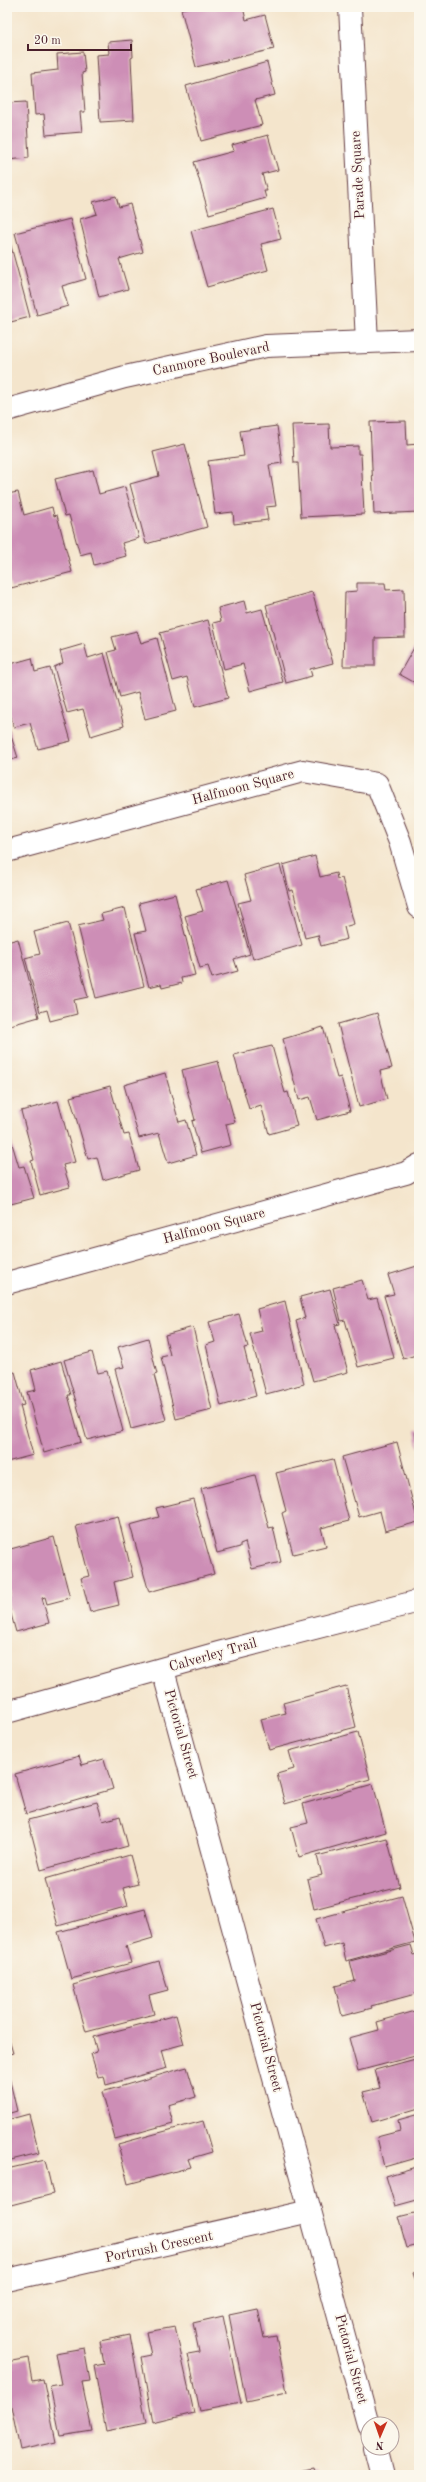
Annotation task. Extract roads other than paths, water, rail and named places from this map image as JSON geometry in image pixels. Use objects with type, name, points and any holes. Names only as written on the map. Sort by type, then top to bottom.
[{"type":"street","name":"Parade Square","points":[[350,7],[367,342]]},
{"type":"street","name":"Canmore Boulevard","points":[[7,410],[125,377],[266,346],[419,340]]},
{"type":"street","name":"Halfmoon Square","points":[[7,851],[303,771],[377,784],[400,842],[419,907]]},
{"type":"street","name":"Halfmoon Square","points":[[7,1283],[398,1175],[419,1166]]},
{"type":"street","name":"Calverley Trail","points":[[7,1712],[163,1670],[218,1653],[419,1600]]},
{"type":"street","name":"Pictorial Street","points":[[163,1670],[366,2416]]},
{"type":"street","name":"Portrush Crescent","points":[[7,2280],[310,2211]]},
{"type":"street","points":[[377,2456],[382,2475]]}]
